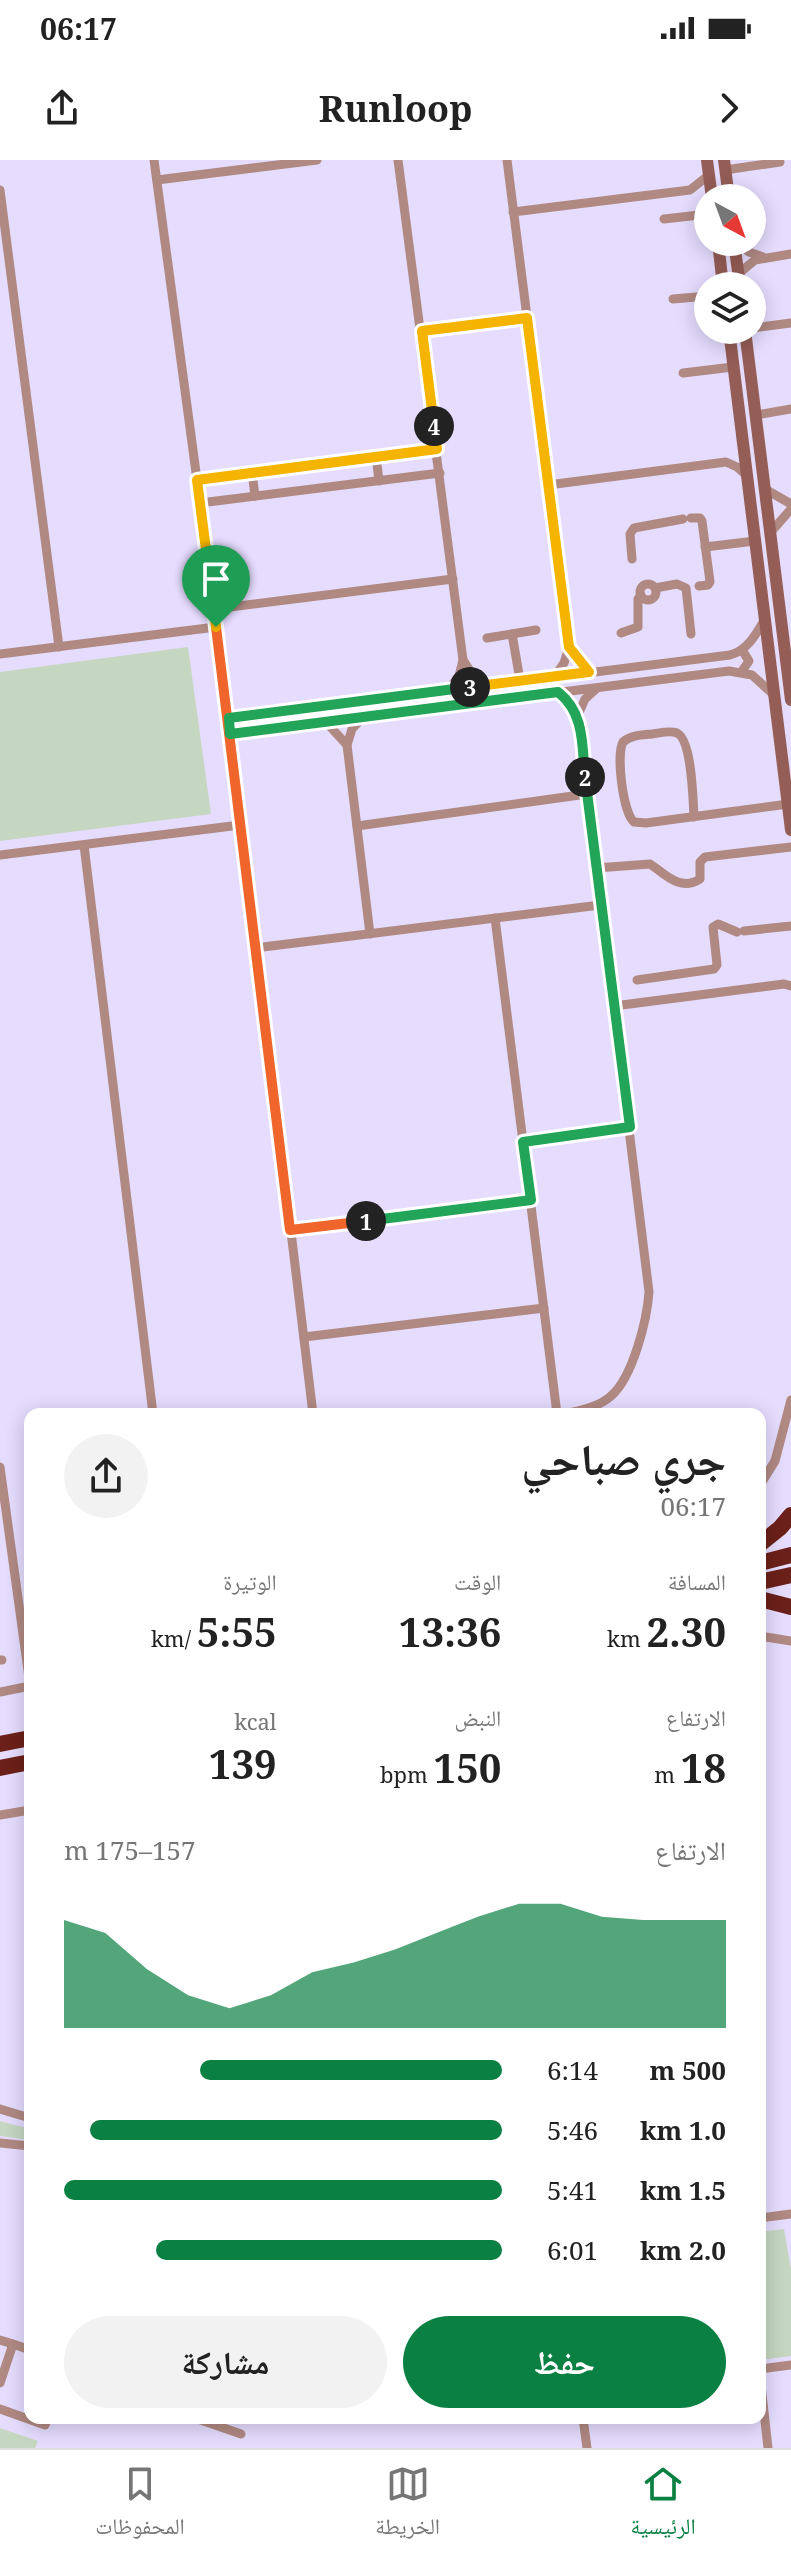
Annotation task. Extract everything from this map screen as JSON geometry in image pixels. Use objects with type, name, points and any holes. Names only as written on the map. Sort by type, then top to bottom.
[{"type":"highway","points":[[766,1539],[791,1515]]},
{"type":"highway","points":[[766,1561],[791,1555]]},
{"type":"highway","points":[[766,1581],[791,1575]]},
{"type":"highway","points":[[766,1601],[791,1607]]},
{"type":"highway","points":[[0,1744],[24,1739]]},
{"type":"highway","points":[[0,1768],[24,1763]]},
{"type":"main road","points":[[707,160],[710,184]]},
{"type":"main road","points":[[731,344],[791,830]]},
{"type":"main road","points":[[747,344],[786,624],[791,700]]},
{"type":"street","points":[[154,160],[229,718],[312,1408]]},
{"type":"street","points":[[157,180],[317,160]]},
{"type":"street","points":[[398,160],[463,660],[459,676],[449,689]]},
{"type":"street","points":[[507,160],[569,647],[564,663],[555,676]]},
{"type":"street","points":[[724,165],[780,162]]},
{"type":"street","points":[[690,190],[709,175]]},
{"type":"street","points":[[0,190],[5,269],[59,647]]},
{"type":"street","points":[[513,212],[694,192]]},
{"type":"street","points":[[664,219],[694,216]]},
{"type":"street","points":[[743,272],[747,264],[763,257],[791,254]]},
{"type":"street","points":[[673,299],[694,297]]},
{"type":"street","points":[[422,331],[527,318]]},
{"type":"street","points":[[766,326],[791,323]]},
{"type":"street","points":[[683,373],[733,367]]},
{"type":"street","points":[[756,415],[791,409]]},
{"type":"street","points":[[548,485],[726,462],[742,444]]},
{"type":"street","points":[[197,480],[437,449]]},
{"type":"street","points":[[376,456],[379,481]]},
{"type":"street","points":[[726,462],[746,475]]},
{"type":"street","points":[[252,472],[255,496]]},
{"type":"street","points":[[200,503],[440,473]]},
{"type":"street","points":[[765,489],[791,507],[771,532]]},
{"type":"street","points":[[621,633],[638,627],[638,599],[644,585],[650,584],[655,588],[677,584],[693,587],[710,583],[701,519],[634,528],[630,534],[632,559]]},
{"type":"street","points":[[705,547],[755,541]]},
{"type":"street","points":[[214,609],[453,579]]},
{"type":"street","points":[[691,634],[693,587]]},
{"type":"street","points":[[229,718],[730,655],[742,650],[765,619]]},
{"type":"street","points":[[0,654],[216,627]]},
{"type":"street","points":[[487,638],[536,630]]},
{"type":"street","points":[[512,634],[520,680]]},
{"type":"street","points":[[569,647],[589,672]]},
{"type":"street","points":[[742,650],[749,661],[742,671]]},
{"type":"street","points":[[463,660],[472,674],[486,685]]},
{"type":"street","points":[[230,734],[729,671],[742,671],[761,681],[774,695]]},
{"type":"street","points":[[578,715],[585,699],[599,687]]},
{"type":"street","points":[[558,692],[578,715],[649,1276],[645,1322],[626,1375],[617,1390],[597,1405],[586,1408]]},
{"type":"street","points":[[363,717],[352,729],[347,745],[370,934]]},
{"type":"street","points":[[325,721],[347,745]]},
{"type":"street","points":[[694,817],[688,749],[683,737],[678,733],[666,732],[634,736],[623,742],[619,754],[627,813],[630,819],[640,824],[694,817],[788,804]]},
{"type":"street","points":[[357,826],[587,794]]},
{"type":"street","points":[[0,855],[240,825]]},
{"type":"street","points":[[84,845],[152,1408]]},
{"type":"street","points":[[596,868],[650,864],[667,879],[694,883],[700,879],[700,862],[705,857],[791,847]]},
{"type":"street","points":[[255,948],[600,905]]},
{"type":"street","points":[[495,918],[556,1408]]},
{"type":"street","points":[[637,980],[712,970],[717,965],[713,927],[718,924],[740,932],[791,926]]},
{"type":"street","points":[[614,1006],[789,983]]},
{"type":"street","points":[[523,1142],[630,1127]]},
{"type":"street","points":[[290,1230],[531,1200]]},
{"type":"street","points":[[304,1337],[544,1308]]},
{"type":"street","points":[[766,1475],[775,1461],[791,1400]]},
{"type":"street","points":[[0,1467],[24,1644]]},
{"type":"street","points":[[0,1554],[11,1552]]},
{"type":"street","points":[[766,1637],[791,1641]]},
{"type":"street","points":[[0,1692],[24,1687]]},
{"type":"street","points":[[0,1815],[24,1811]]},
{"type":"street","points":[[0,2109],[24,2116]]},
{"type":"street","points":[[0,2143],[24,2145]]},
{"type":"street","points":[[766,2217],[791,2214]]},
{"type":"street","points":[[0,2340],[24,2348]]},
{"type":"street","points":[[0,2383],[13,2344]]},
{"type":"street","points":[[766,2368],[791,2365]]},
{"type":"street","points":[[0,2409],[24,2418]]},
{"type":"street","points":[[212,2424],[241,2434]]},
{"type":"street","points":[[584,2424],[587,2448]]},
{"type":"street","points":[[765,2424],[768,2448]]},
{"type":"green space","points":[[188,647],[211,814],[0,841],[0,672]]},
{"type":"green space","points":[[0,2121],[24,2127],[24,2139],[0,2136]]},
{"type":"green space","points":[[784,2229],[791,2269],[791,2356],[766,2359],[766,2231]]},
{"type":"green space","points":[[0,2428],[38,2441],[35,2448],[0,2448]]},
{"type":"route","points":[[527,318],[569,647],[589,672],[229,718],[230,734],[558,692],[574,708],[578,715],[630,1127],[523,1142],[531,1200],[290,1230],[216,627],[197,480],[437,449],[422,331],[527,318]]}]
